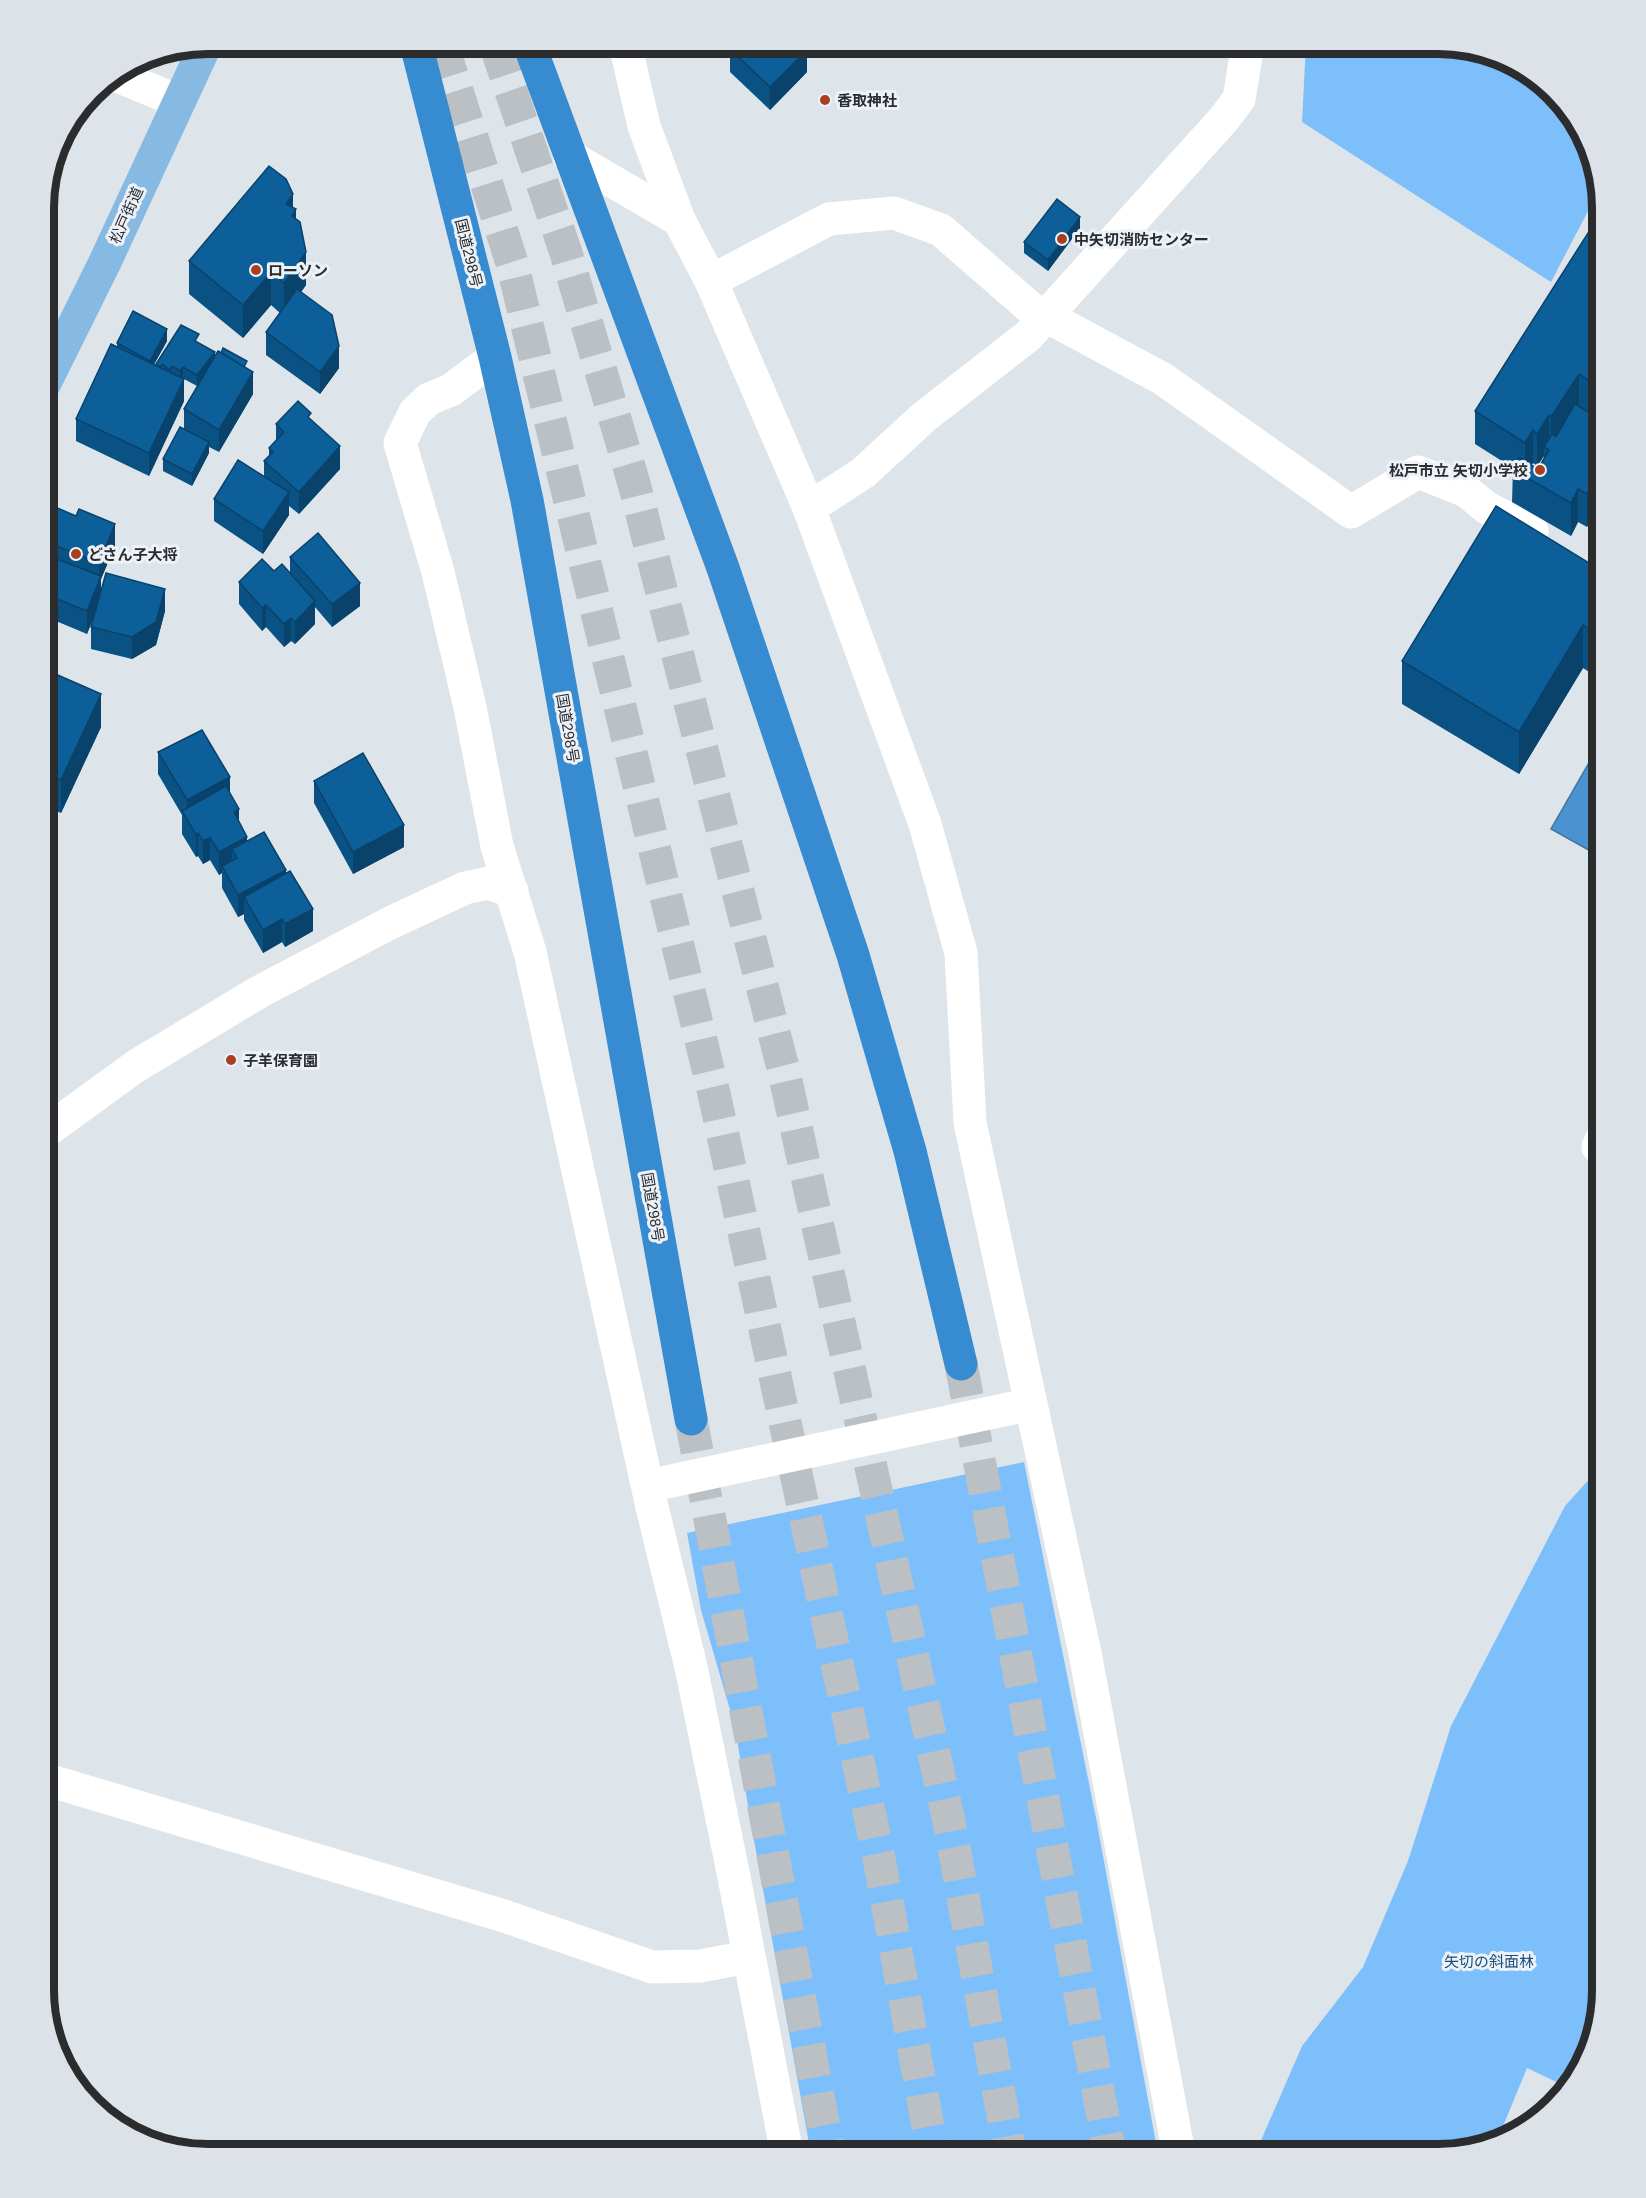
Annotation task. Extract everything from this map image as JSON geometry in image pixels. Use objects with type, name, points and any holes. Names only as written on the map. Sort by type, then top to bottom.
[{"type":"highway","name":"国道298号","points":[[417,54],[495,357],[527,500],[691,1419]]},
{"type":"highway","points":[[533,54],[723,568],[853,956],[910,1151],[961,1364]]},
{"type":"main road","name":"松戸街道","points":[[54,365],[105,262],[201,54]]},
{"type":"street","points":[[627,54],[644,126],[679,220],[711,281],[809,508],[925,824],[961,953],[969,1123],[1085,1653],[1177,2144]]},
{"type":"street","points":[[809,508],[863,473],[924,417],[1028,336],[1216,129],[1239,99],[1246,54]]},
{"type":"street","points":[[125,79],[178,101]]},
{"type":"street","points":[[569,156],[679,220]]},
{"type":"street","points":[[711,281],[829,219],[894,213],[941,230],[1045,317],[1163,379],[1351,512],[1418,472],[1466,491],[1487,508],[1555,544]]},
{"type":"street","points":[[495,357],[451,390],[429,399],[415,412],[400,443],[438,572],[470,707],[497,846],[530,952],[648,1486],[691,1667],[785,2144]]},
{"type":"street","points":[[54,1126],[136,1066],[259,992],[380,929],[465,888],[488,883],[512,891]]},
{"type":"street","points":[[648,1486],[1031,1404]]},
{"type":"street","points":[[54,1782],[501,1915],[652,1967],[700,1966],[748,1957]]},
{"type":"green space","points":[[1305,54],[1448,54],[1488,62],[1524,80],[1540,92],[1566,122],[1584,158],[1591,188],[1592,204],[1551,282],[1302,122]]},
{"type":"green space","points":[[1024,1462],[1096,1818],[1156,2144],[809,2144],[735,1727],[701,1610],[687,1533]]},
{"type":"green space","name":"矢切の斜面林","points":[[1592,1476],[1592,2000],[1584,2040],[1576,2058],[1560,2084],[1527,2068],[1501,2130],[1478,2139],[1438,2144],[1259,2144],[1302,2046],[1363,1967],[1408,1861],[1451,1726],[1565,1506]]},
{"type":"shaded area","points":[[1592,757],[1592,852],[1551,829]]},
{"type":"building","points":[[735,54],[803,54],[770,87]]},
{"type":"building","points":[[269,166],[286,179],[293,194],[286,204],[296,209],[292,216],[300,222],[306,252],[284,283],[271,272],[243,305],[189,261]]},
{"type":"building","points":[[1057,199],[1080,217],[1048,260],[1024,242]]},
{"type":"building","points":[[1592,227],[1592,382],[1579,374],[1551,417],[1549,415],[1537,434],[1533,430],[1525,443],[1475,411]]},
{"type":"building","points":[[297,289],[332,315],[339,346],[320,372],[266,332]]},
{"type":"building","points":[[133,311],[167,329],[150,361],[117,343]]},
{"type":"building","points":[[181,325],[199,334],[195,341],[215,352],[197,375],[183,367],[180,371],[172,366],[170,370],[162,364],[160,367],[156,364]]},
{"type":"building","points":[[111,344],[184,379],[149,453],[76,419]]},
{"type":"building","points":[[223,348],[247,361],[244,367],[221,353]]},
{"type":"building","points":[[218,351],[253,372],[219,430],[184,409]]},
{"type":"building","points":[[298,401],[311,413],[308,417],[340,446],[299,492],[264,461],[273,452],[269,448],[284,432],[276,424]]},
{"type":"building","points":[[1575,404],[1592,414],[1592,485],[1587,494],[1578,489],[1571,503],[1512,469],[1519,458],[1538,469],[1549,450],[1544,447],[1552,434],[1556,437]]},
{"type":"building","points":[[180,427],[209,442],[192,474],[163,459]]},
{"type":"building","points":[[238,460],[289,492],[263,531],[214,499]]},
{"type":"building","points":[[1496,506],[1592,565],[1592,631],[1583,625],[1519,732],[1402,661]]},
{"type":"building","points":[[54,507],[76,516],[79,509],[115,524],[99,563],[54,545]]},
{"type":"building","points":[[318,533],[360,583],[332,604],[290,557]]},
{"type":"building","points":[[54,558],[101,576],[87,611],[54,598]]},
{"type":"building","points":[[262,559],[274,571],[282,564],[315,601],[295,622],[291,618],[284,624],[266,605],[262,608],[239,582]]},
{"type":"building","points":[[106,573],[165,589],[156,622],[132,637],[91,627]]},
{"type":"building","points":[[54,673],[101,694],[61,780],[54,777]]},
{"type":"building","points":[[202,730],[230,777],[187,800],[158,752]]},
{"type":"building","points":[[363,753],[404,825],[353,852],[314,781]]},
{"type":"building","points":[[226,786],[239,809],[234,812],[247,837],[219,852],[210,838],[203,841],[198,833],[196,835],[182,811]]},
{"type":"building","points":[[264,832],[286,870],[238,895],[222,866],[237,858],[232,849]]},
{"type":"building","points":[[290,871],[313,909],[285,924],[282,919],[263,930],[244,897]]},
{"type":"tunnel","points":[[445,54],[512,263],[715,1098],[879,1858],[931,2144]]},
{"type":"tunnel","points":[[498,54],[566,253],[635,487],[784,1072],[950,1826],[1008,2144]]},
{"type":"tunnel","points":[[961,1364],[1108,2144]]},
{"type":"tunnel","points":[[691,1419],[827,2144]]},
{"type":"place","name":"香取神社","points":[[825,100]]},
{"type":"place","name":"中矢切消防センター","points":[[1062,239]]},
{"type":"place","name":"ローソン","points":[[256,270]]},
{"type":"place","name":"松戸市立 矢切小学校","points":[[1540,470]]},
{"type":"place","name":"どさん子大将","points":[[76,554]]},
{"type":"place","name":"子羊保育園","points":[[231,1060]]}]
